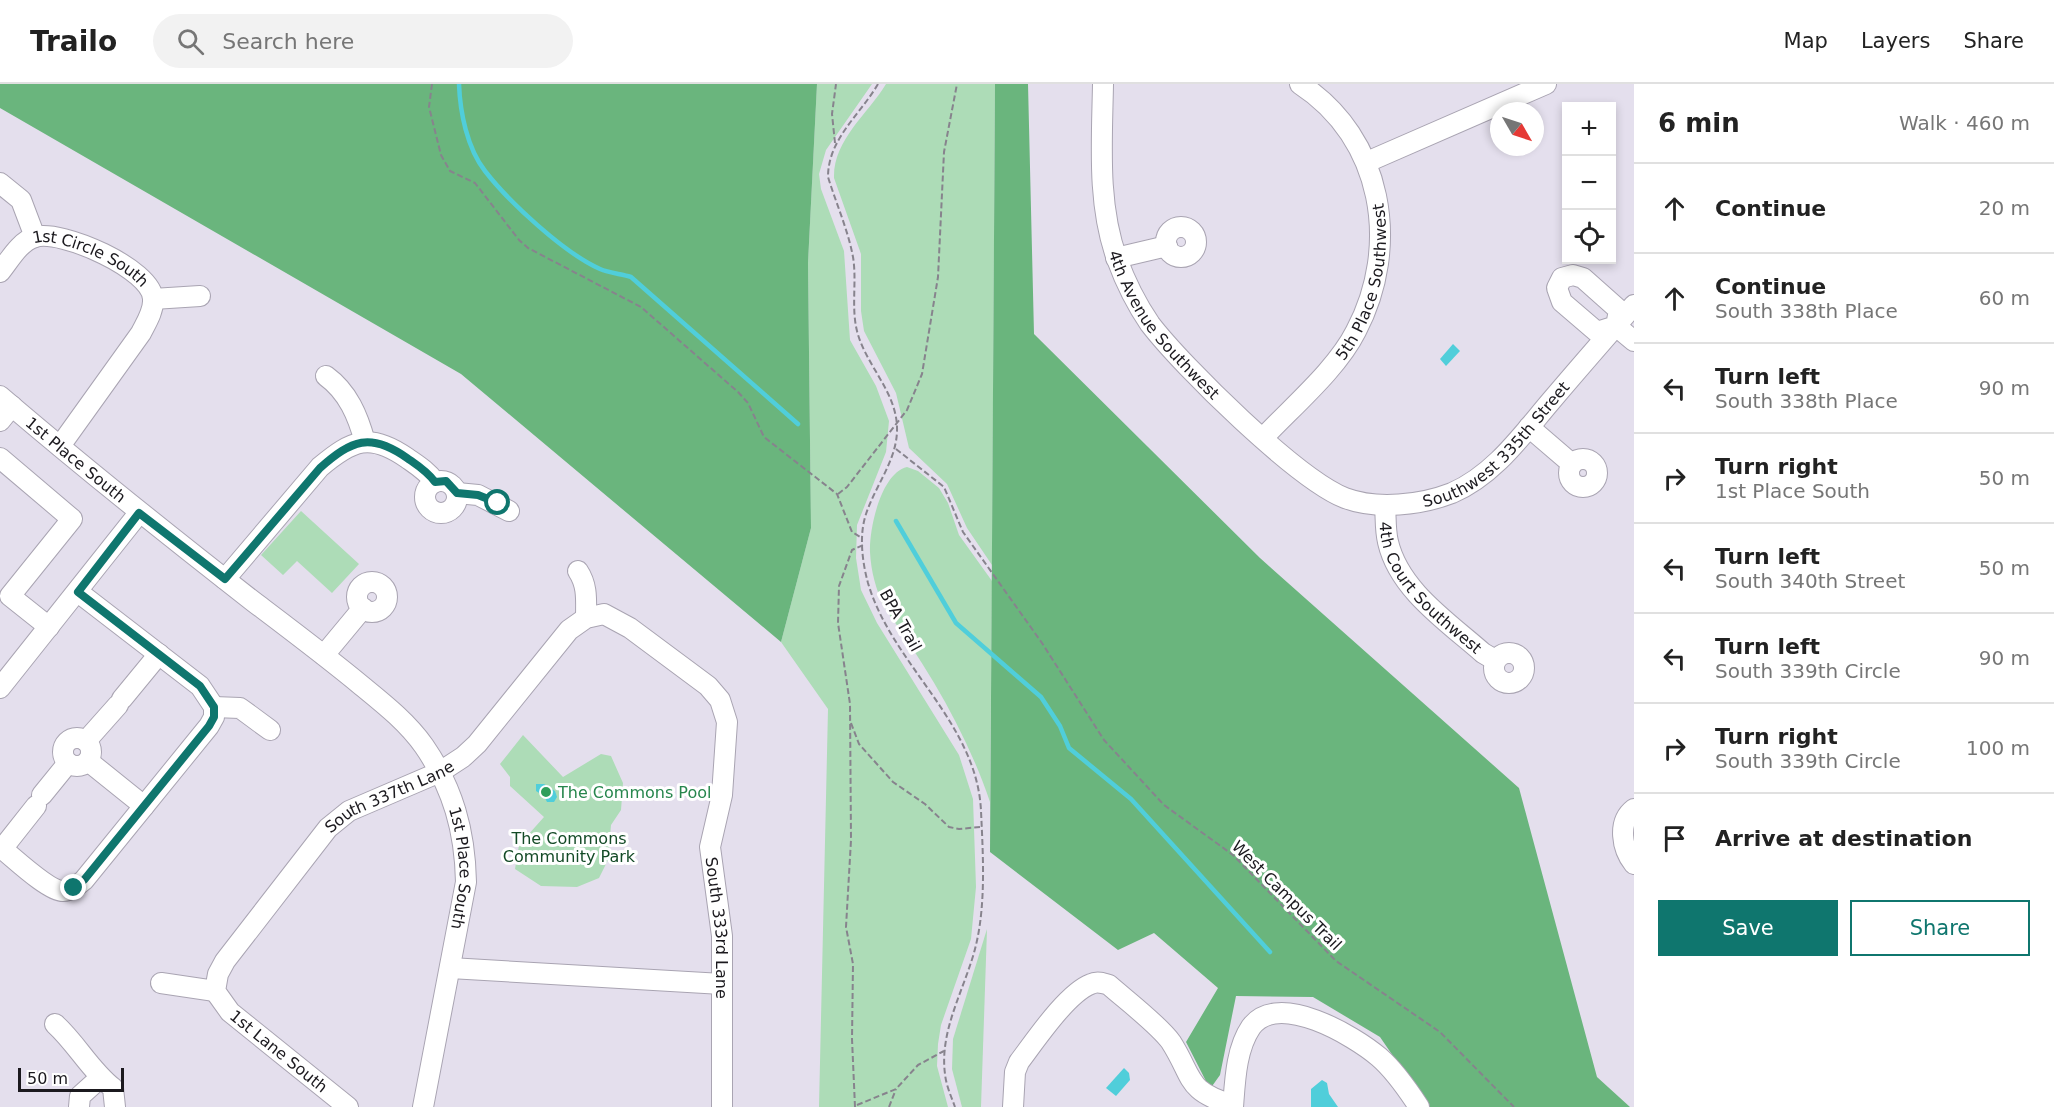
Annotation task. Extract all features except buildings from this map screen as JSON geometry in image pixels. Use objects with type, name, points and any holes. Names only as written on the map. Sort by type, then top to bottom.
[{"type":"street","name":"4th Avenue Southwest","points":[[1103,84],[1101,166],[1106,213],[1116,258],[1150,323],[1180,358],[1263,438],[1321,486],[1347,498]]},
{"type":"street","name":"5th Place Southwest","points":[[1263,438],[1335,361],[1356,333],[1371,297],[1381,239],[1379,210],[1366,162],[1347,125],[1314,93],[1300,84]]},
{"type":"street","points":[[1366,162],[1546,84]]},
{"type":"street","points":[[0,183],[21,200],[35,237]]},
{"type":"street","name":"1st Circle South","points":[[0,272],[18,248],[35,237],[51,235],[68,239],[129,268],[148,283],[153,299],[150,316],[141,333],[60,446]]},
{"type":"street","points":[[1116,258],[1167,246]]},
{"type":"street","points":[[153,299],[200,296]]},
{"type":"street","name":"Southwest 335th Street","points":[[1347,498],[1385,505],[1420,502],[1453,492],[1492,468],[1634,305]]},
{"type":"street","points":[[1616,326],[1634,341]]},
{"type":"street","points":[[326,376],[347,398],[359,422],[365,442]]},
{"type":"street","name":"1st Place South","points":[[4,408],[60,446],[139,513],[324,655],[409,726],[440,772],[457,809],[466,854],[463,907],[423,1107]]},
{"type":"street","points":[[1529,427],[1572,464]]},
{"type":"street","points":[[225,579],[320,468],[338,452],[357,442],[376,442],[395,450],[429,474],[435,482]]},
{"type":"street","points":[[0,458],[72,519],[10,596],[49,627]]},
{"type":"street","points":[[435,482],[446,481],[457,493],[478,495],[509,511]]},
{"type":"street","points":[[435,482],[426,495],[428,505],[437,512],[452,508],[457,493]]},
{"type":"street","name":"4th Court Southwest","points":[[1385,505],[1387,541],[1395,562],[1411,589],[1483,653],[1495,660]]},
{"type":"street","points":[[0,688],[139,513]]},
{"type":"street","points":[[578,572],[584,580],[587,595],[586,618]]},
{"type":"street","points":[[68,763],[1,848],[50,886],[62,891],[74,888],[84,880],[198,742],[214,717],[214,707],[200,686],[78,592]]},
{"type":"street","points":[[324,655],[363,609]]},
{"type":"street","name":"South 333rd Lane","points":[[586,618],[604,614],[630,628],[708,686],[724,709],[727,722],[726,760],[719,811],[710,847],[721,921],[722,1107]]},
{"type":"street","name":"South 337th Lane","points":[[215,991],[218,974],[230,953],[320,837],[336,820],[367,803],[440,772],[459,761],[477,744],[548,652],[569,630],[586,618]]},
{"type":"street","points":[[86,741],[159,654]]},
{"type":"street","points":[[214,707],[240,708],[270,730]]},
{"type":"street","points":[[75,738],[86,741],[91,750],[88,761],[78,766],[68,763],[62,753],[65,743],[75,738]]},
{"type":"street","points":[[88,761],[144,806]]},
{"type":"street","points":[[1634,809],[1625,819],[1623,838],[1628,855],[1634,864]]},
{"type":"street","points":[[450,968],[722,984]]},
{"type":"street","points":[[161,983],[215,991]]},
{"type":"street","points":[[1013,1107],[1015,1072],[1019,1062],[1069,1001],[1090,984],[1109,985],[1170,1041],[1187,1077],[1209,1098],[1233,1106],[1237,1066],[1252,1027],[1270,1014],[1291,1014],[1337,1028],[1362,1044],[1381,1058],[1419,1107]]},
{"type":"street","name":"1st Lane South","points":[[215,991],[230,1012],[348,1107]]},
{"type":"street","points":[[55,1024],[77,1046],[100,1078],[115,1091],[115,1107]]},
{"type":"street","points":[[79,1107],[80,1096],[100,1078]]},
{"type":"path","points":[[432,84],[429,107],[441,154],[450,171],[475,183],[528,248],[641,308],[738,392],[748,404],[764,437],[773,447],[795,460],[837,494],[852,532],[862,538]]},
{"type":"path","points":[[835,143],[832,114],[836,84]]},
{"type":"path","name":"BPA Trail","points":[[878,84],[835,143],[828,165],[828,177],[853,256],[857,333],[889,396],[897,424],[896,449],[870,505],[862,538],[868,582],[877,606],[953,727],[969,759],[978,787],[981,827],[981,897],[978,934],[950,1023],[944,1051],[945,1077],[955,1107]]},
{"type":"path","points":[[837,494],[847,487],[907,410],[921,374],[938,277],[944,152],[957,84]]},
{"type":"path","name":"West Campus Trail","points":[[896,449],[944,487],[963,532],[1042,643],[1104,740],[1164,805],[1233,855],[1336,961],[1440,1032],[1514,1107]]},
{"type":"path","points":[[863,545],[852,550],[839,586],[838,623],[850,720],[851,840],[846,927],[853,964],[852,1039],[855,1106],[896,1089]]},
{"type":"path","points":[[850,720],[859,744],[893,782],[925,804],[949,827],[959,829],[981,827]]},
{"type":"path","points":[[889,1107],[896,1089],[918,1065],[944,1051]]},
{"type":"green space","points":[[0,84],[817,84],[808,263],[811,528],[781,642],[461,374],[0,108]]},
{"type":"green space","points":[[817,84],[872,84],[826,150],[819,174],[821,189],[844,251],[850,340],[876,386],[889,421],[886,452],[857,525],[856,558],[861,590],[877,623],[959,755],[973,799],[976,887],[971,939],[941,1025],[938,1044],[937,1066],[948,1107],[819,1107],[828,709],[781,642],[811,528],[808,263]]},
{"type":"green space","points":[[886,84],[995,84],[992,565],[967,528],[947,484],[909,448],[896,393],[864,331],[861,311],[861,254],[834,178],[835,164],[845,139]]},
{"type":"green space","points":[[995,84],[1028,84],[1034,334],[1260,558],[1519,788],[1597,1077],[1630,1107],[1428,1107],[1380,1037],[1313,997],[1236,996],[1220,1075],[1210,1089],[1186,1042],[1218,988],[1154,933],[1118,950],[990,852]]},
{"type":"green space","points":[[907,467],[918,471],[939,488],[948,503],[959,535],[992,581],[990,802],[969,750],[944,700],[884,607],[874,580],[870,542],[878,503],[890,480],[898,471]]},
{"type":"green space","points":[[301,511],[359,564],[332,593],[297,561],[283,575],[261,555]]},
{"type":"green space","name":"The Commons Community Park","points":[[523,735],[563,777],[601,754],[611,756],[623,783],[621,810],[611,825],[608,860],[599,878],[577,887],[541,886],[515,869],[519,845],[544,817],[510,786],[510,777],[500,764]]},
{"type":"green space","points":[[987,929],[981,1107],[962,1107],[952,1069],[953,1039]]},
{"type":"water","points":[[1453,344],[1460,351],[1446,366],[1440,359]]},
{"type":"water","name":"The Commons Pool","points":[[536,784],[544,784],[555,791],[557,797],[554,802],[547,802],[544,796],[536,791]]},
{"type":"water","points":[[1124,1068],[1129,1073],[1130,1080],[1116,1096],[1106,1088]]},
{"type":"water","points":[[1322,1080],[1327,1083],[1329,1094],[1338,1107],[1311,1107],[1311,1089]]},
{"type":"waterway","points":[[459,84],[463,118],[473,152],[485,171],[508,197],[538,226],[570,251],[604,270],[631,277],[798,424]]},
{"type":"waterway","points":[[896,521],[956,623],[1041,697],[1060,726],[1069,748],[1131,799],[1270,952]]},
{"type":"place","name":"The Commons Pool","points":[[546,792]]},
{"type":"route","points":[[74,888],[84,880],[198,742],[214,717],[214,707],[200,686],[78,592],[139,513],[225,579],[320,468],[338,452],[357,442],[376,442],[395,450],[429,474],[435,482],[446,481],[455,488],[457,493],[478,495],[498,503]]}]
